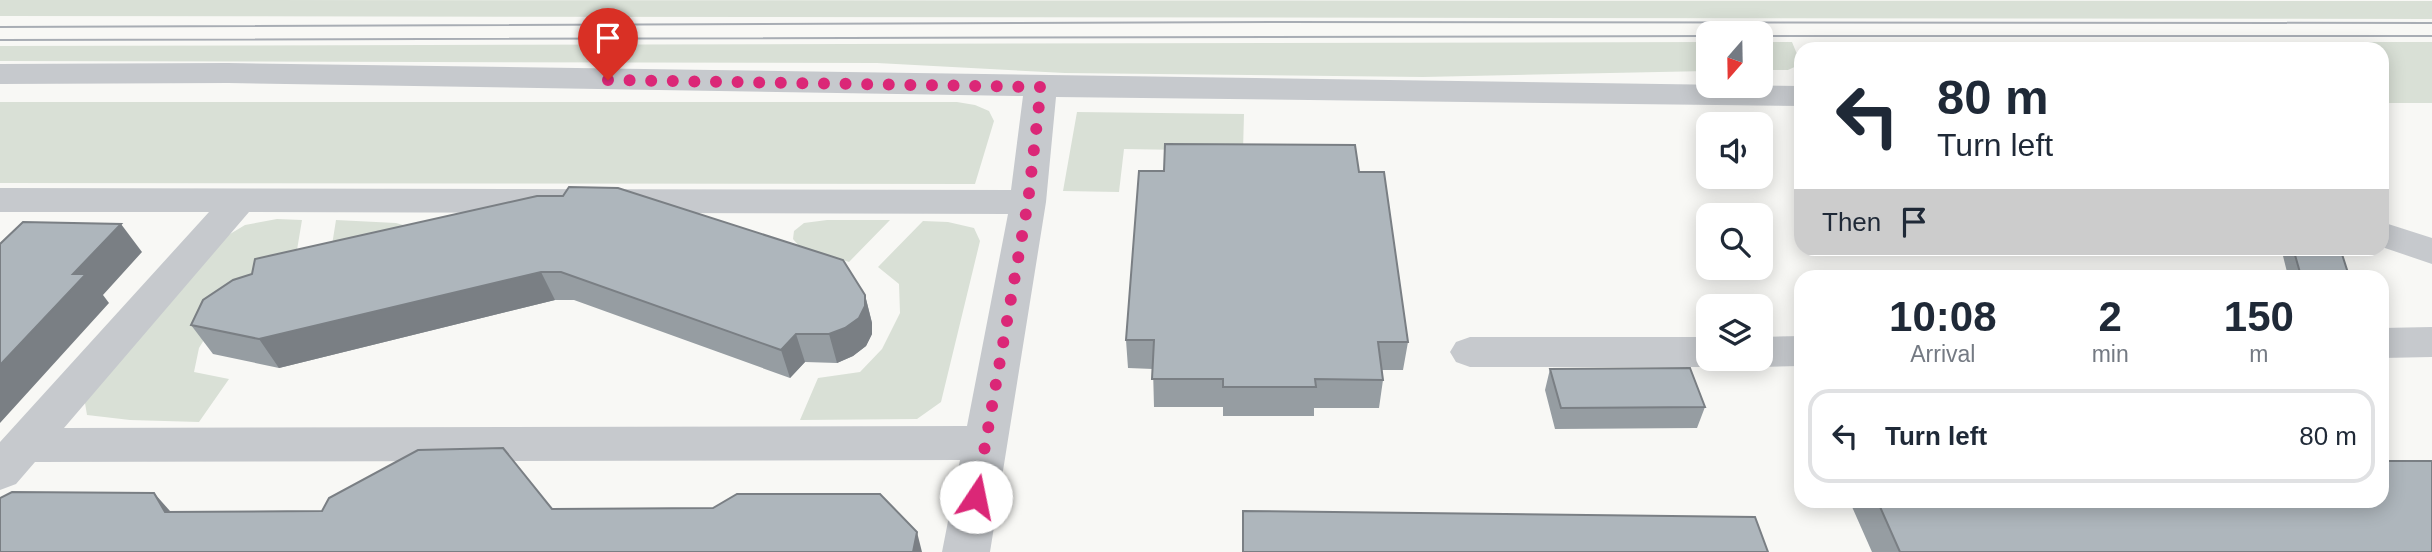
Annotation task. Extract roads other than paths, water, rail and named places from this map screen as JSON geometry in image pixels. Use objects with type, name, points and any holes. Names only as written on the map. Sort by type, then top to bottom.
[{"type":"street","points":[[0,74],[228,73],[1041,87],[1794,96]]},
{"type":"street","points":[[966,552],[1028,202],[1041,87]]},
{"type":"street","points":[[0,200],[1028,202]]},
{"type":"street","points":[[9,236],[46,200]]},
{"type":"street","points":[[12,459],[237,202]]},
{"type":"street","points":[[2389,236],[2432,251]]},
{"type":"street","points":[[2389,343],[2432,342]]},
{"type":"street","points":[[1773,352],[1794,351]]},
{"type":"street","points":[[1470,352],[1696,352]]},
{"type":"street","points":[[12,459],[987,443]]},
{"type":"tram line","points":[[0,27],[1277,22],[2432,23]]},
{"type":"tram line","points":[[0,40],[1696,36]]},
{"type":"tram line","points":[[1773,36],[2432,36]]}]
